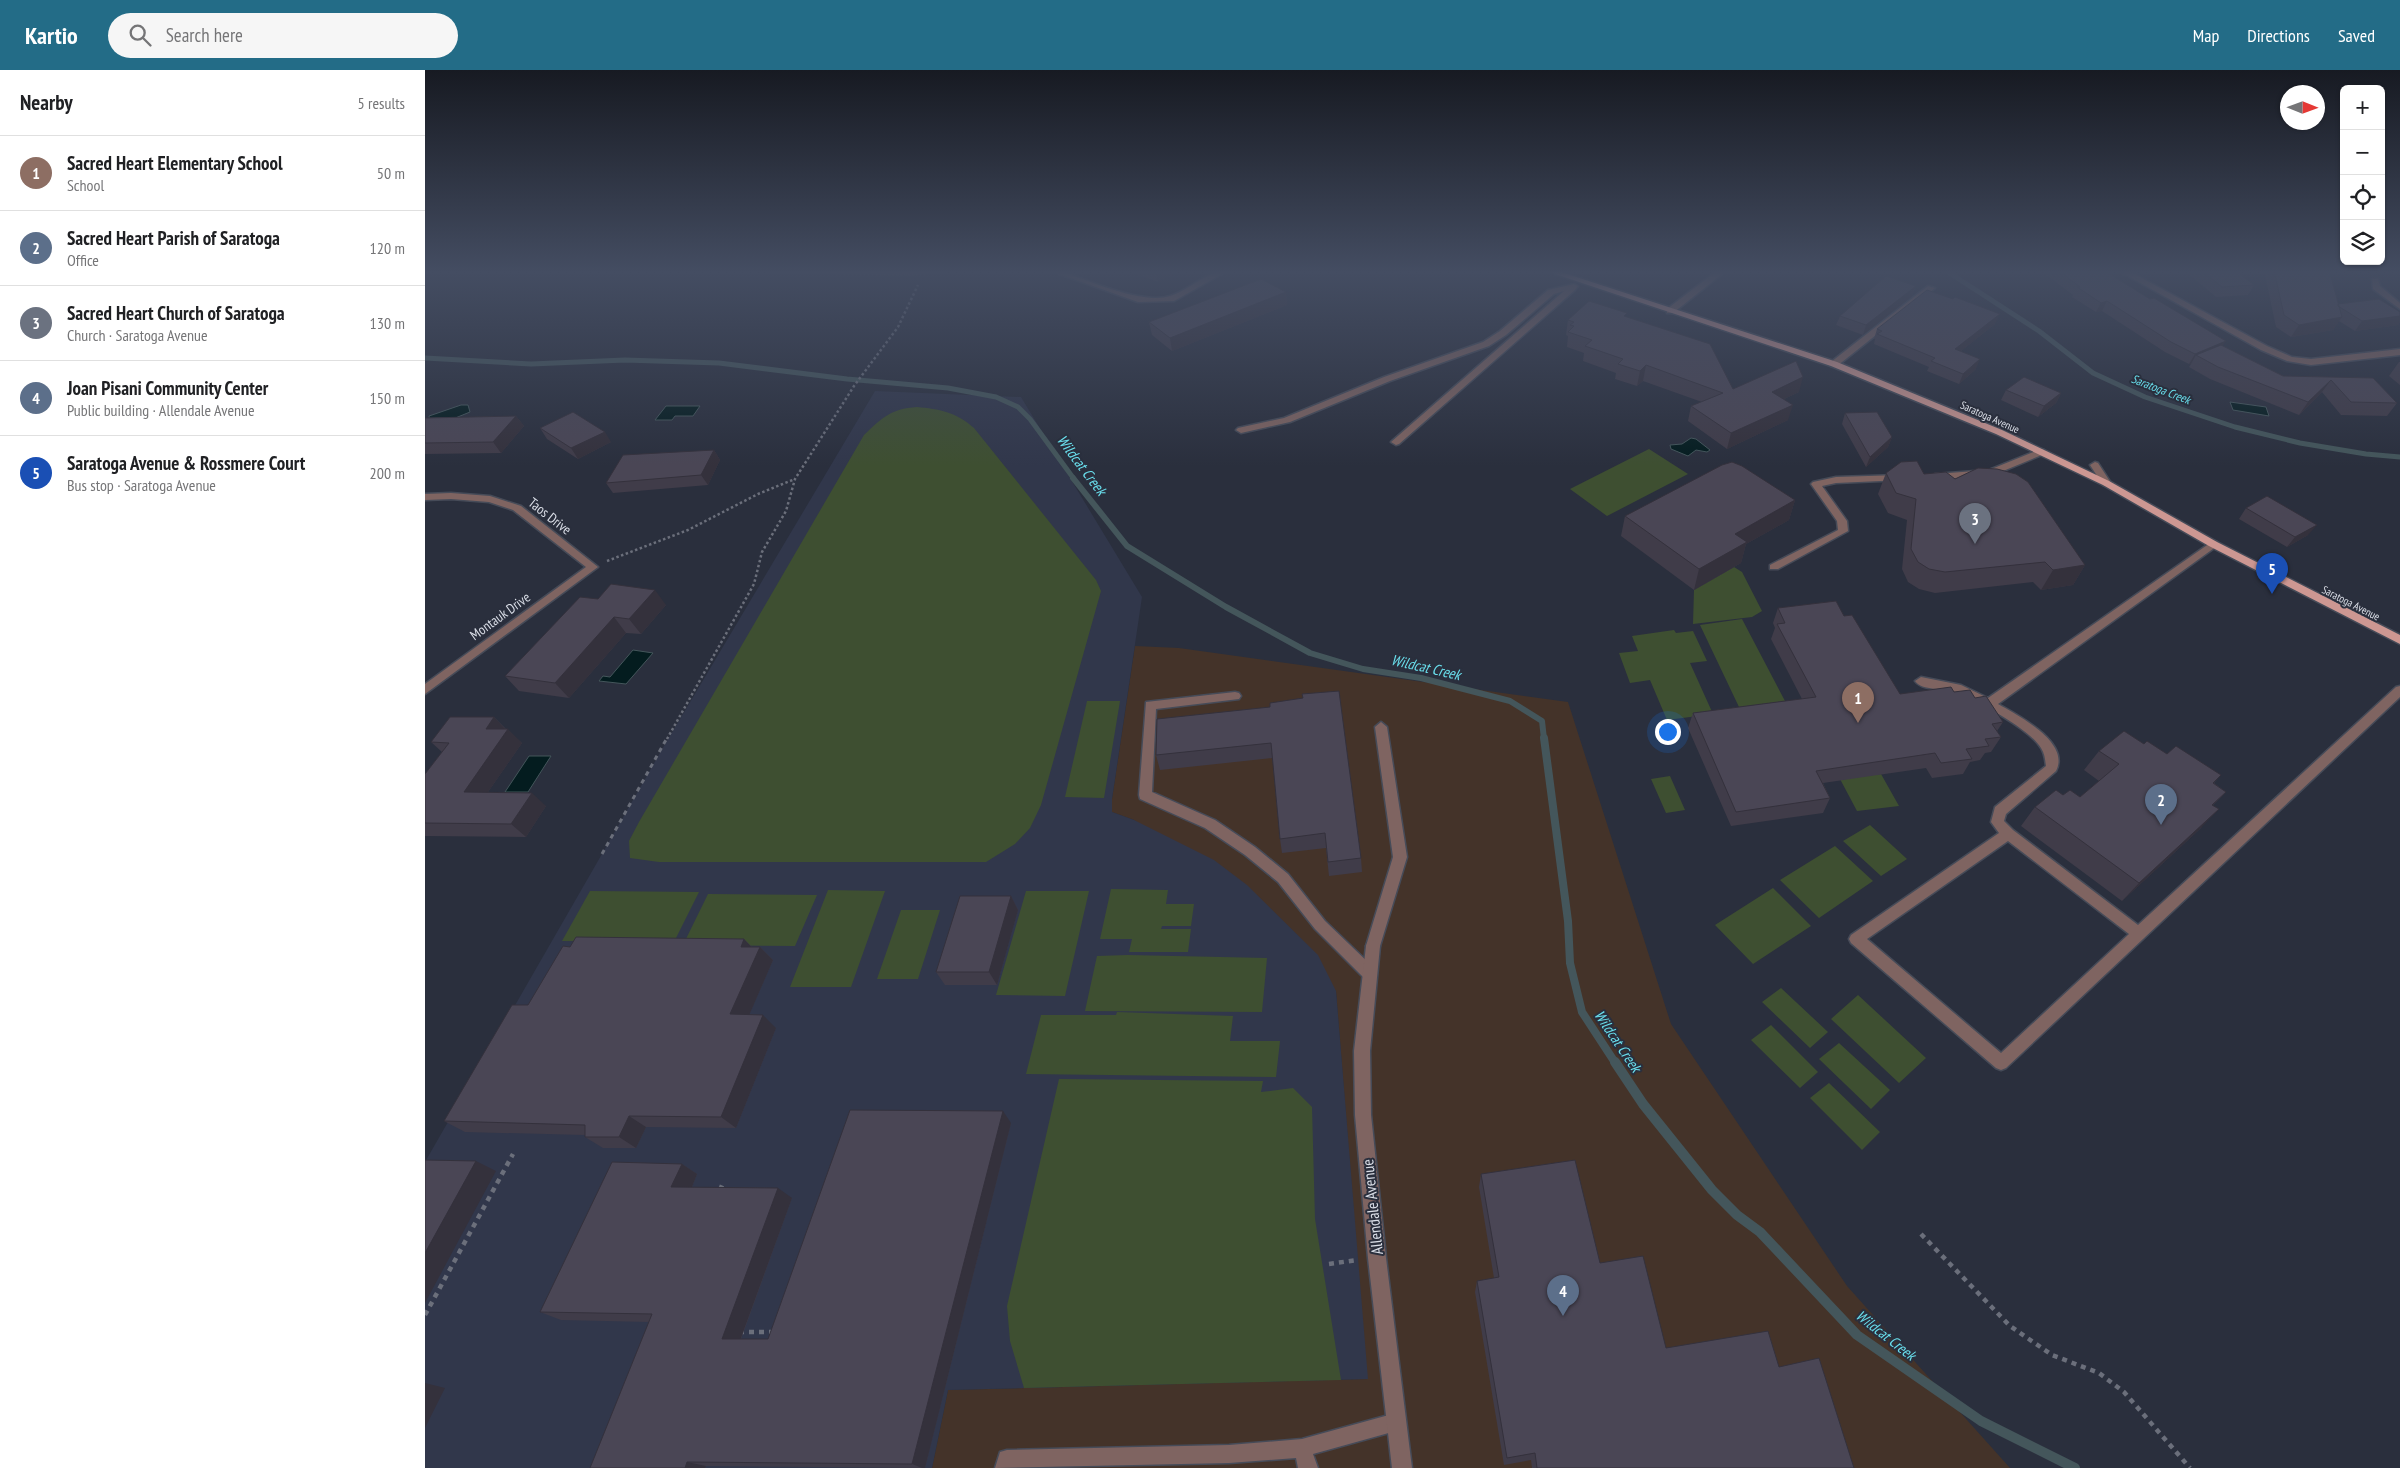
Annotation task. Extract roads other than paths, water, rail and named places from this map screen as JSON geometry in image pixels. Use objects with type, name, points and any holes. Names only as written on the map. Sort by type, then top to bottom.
[{"type":"main road","name":"Saratoga Avenue","points":[[1747,335],[1876,380],[2041,452],[2106,483],[2213,544],[2400,640]]},
{"type":"street","points":[[1241,430],[1287,420],[1331,404],[1387,379],[1486,344],[1500,335]]},
{"type":"street","points":[[1397,442],[1519,335]]},
{"type":"street","points":[[1834,364],[1871,335]]},
{"type":"street","points":[[2241,335],[2264,348],[2291,359],[2311,362],[2400,352]]},
{"type":"street","points":[[1927,477],[1991,473],[2041,452]]},
{"type":"street","points":[[2095,464],[2106,483]]},
{"type":"street","points":[[1774,567],[1843,531],[1842,521],[1816,484],[1836,480],[1911,478]]},
{"type":"street","name":"Taos Drive","points":[[425,497],[451,496],[490,499],[517,508],[593,567]]},
{"type":"street","points":[[1989,704],[2213,544]]},
{"type":"street","name":"Montauk Drive","points":[[425,690],[593,567]]},
{"type":"street","points":[[1921,682],[1957,688],[1989,704],[2040,736],[2053,757],[2052,768],[2000,811],[1997,822],[2008,834],[2139,934]]},
{"type":"street","points":[[2008,834],[1856,938],[2001,1063],[2400,690]]},
{"type":"street","points":[[1235,696],[1150,705],[1145,795],[1210,824],[1250,851],[1283,878],[1320,925],[1369,973]]},
{"type":"street","name":"Allendale Avenue","points":[[1381,727],[1399,856],[1373,946],[1361,1051],[1363,1115],[1402,1468]]},
{"type":"street","points":[[1005,1468],[1007,1459],[1229,1454],[1302,1448],[1396,1422]]},
{"type":"street","points":[[1302,1448],[1308,1468]]},
{"type":"waterway","name":"Saratoga Creek","points":[[2044,335],[2093,373],[2145,397],[2235,427],[2300,443],[2366,454],[2400,457]]},
{"type":"waterway","name":"Wildcat Creek","points":[[425,358],[531,364],[625,360],[719,363],[847,379],[948,388],[996,397],[1018,407],[1030,419],[1074,479]]},
{"type":"waterway","name":"Wildcat Creek","points":[[1073,478],[1127,546],[1226,607],[1310,653],[1363,669],[1421,678],[1510,701],[1542,721],[1544,739]]},
{"type":"waterway","name":"Wildcat Creek","points":[[1544,738],[1568,921],[1570,963],[1582,1012],[1616,1064]]},
{"type":"waterway","name":"Wildcat Creek","points":[[1615,1062],[1643,1104],[1712,1190],[1737,1215],[1760,1232],[1857,1335],[1981,1421],[2075,1468]]},
{"type":"place","name":"Sacred Heart Church of Saratoga","points":[[1975,544]]},
{"type":"place","name":"Saratoga Avenue & Rossmere Court","points":[[2272,594]]},
{"type":"place","name":"Sacred Heart Elementary School","points":[[1858,723]]},
{"type":"place","name":"Sacred Heart Parish of Saratoga","points":[[2161,825]]},
{"type":"place","name":"Joan Pisani Community Center","points":[[1563,1316]]}]
